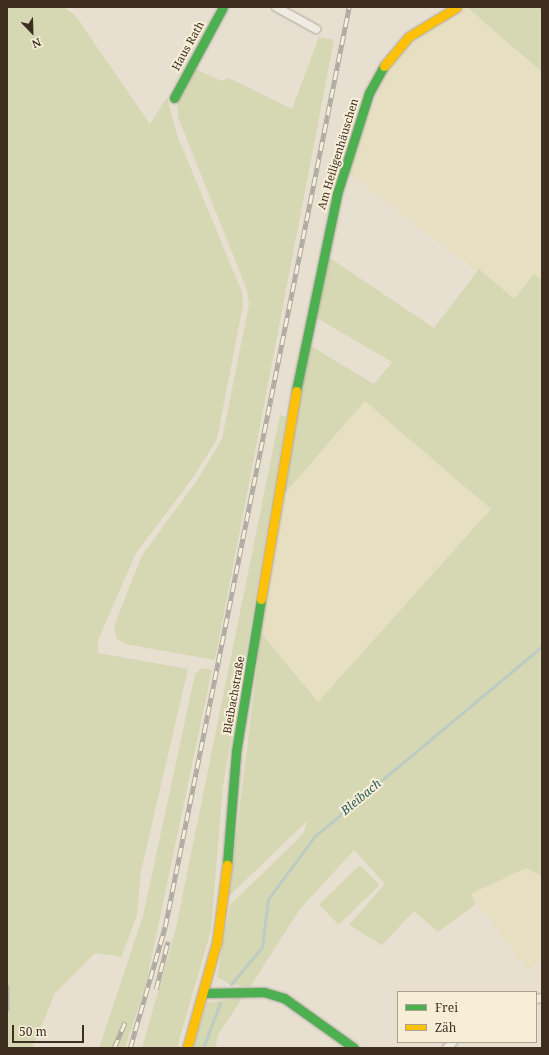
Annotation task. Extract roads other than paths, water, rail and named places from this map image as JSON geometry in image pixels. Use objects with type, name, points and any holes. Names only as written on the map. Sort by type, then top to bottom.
[{"type":"main road","name":"Haus Rath","points":[[174,98],[223,7]]},
{"type":"main road","name":"Am Heiligenhäuschen","points":[[304,344],[337,194],[376,77],[408,37],[457,7]]},
{"type":"main road","name":"Bleibachstraße","points":[[187,1048],[204,993],[225,897],[236,752],[304,344]]},
{"type":"main road","points":[[204,993],[264,992],[284,998],[354,1048]]},
{"type":"street","points":[[276,7],[316,29]]},
{"type":"waterway","name":"Bleibach","points":[[231,984],[262,947],[268,899],[315,836],[542,646]]},
{"type":"waterway","name":"Bleibach","points":[[203,1048],[220,1003]]},
{"type":"railway","points":[[130,1048],[165,927],[349,7]]},
{"type":"railway","points":[[156,989],[168,941]]},
{"type":"railway","points":[[7,985],[7,1011]]},
{"type":"railway","points":[[114,1048],[125,1022]]}]
